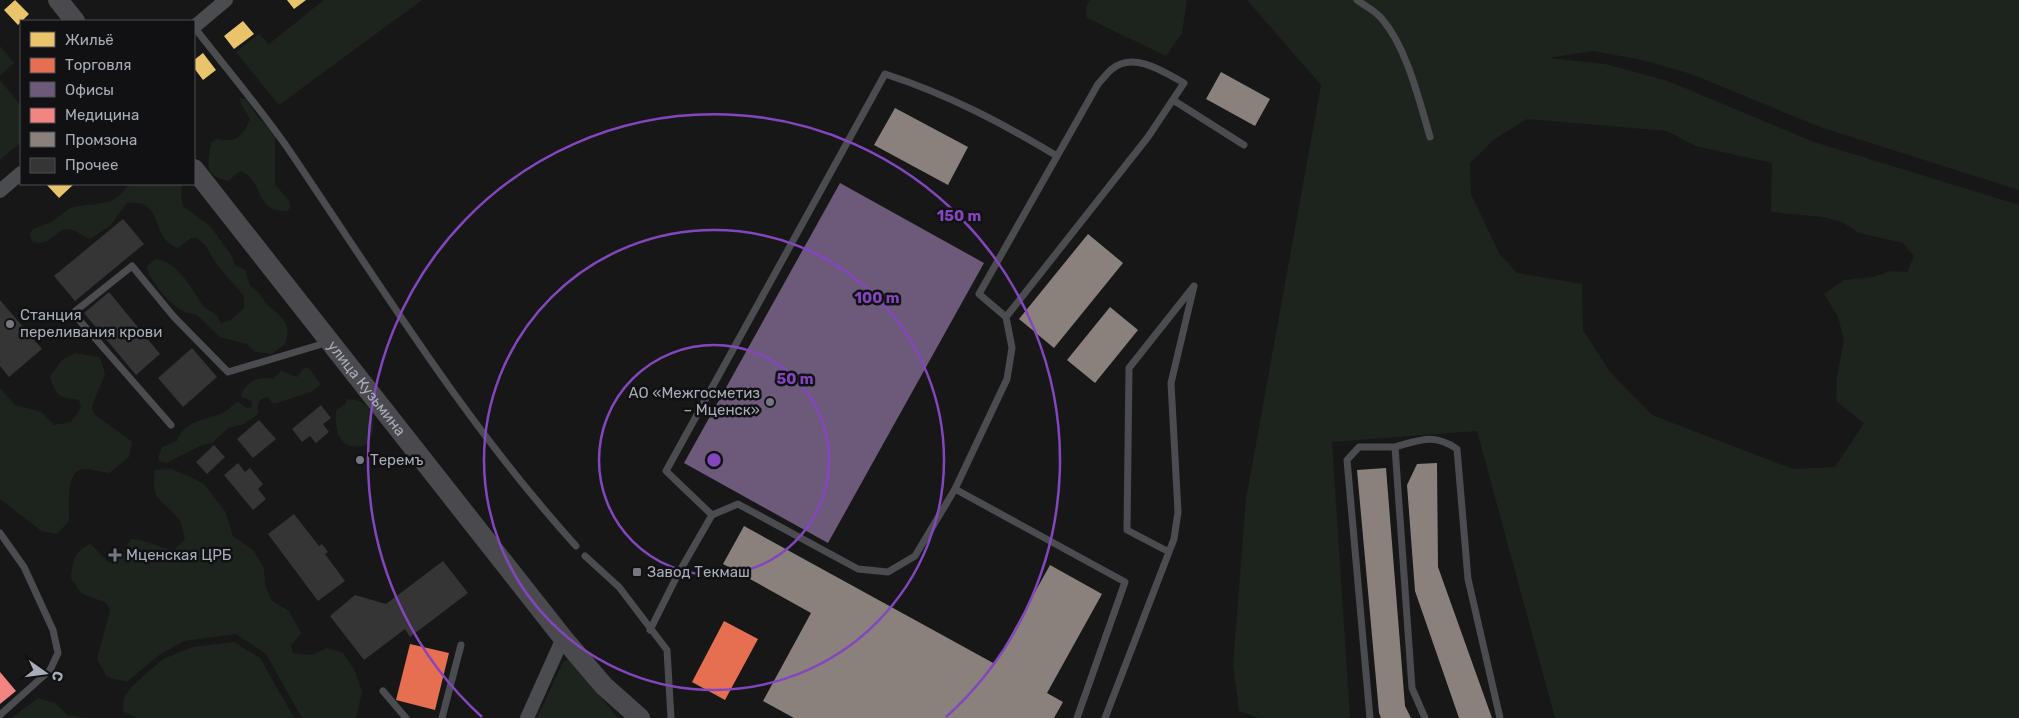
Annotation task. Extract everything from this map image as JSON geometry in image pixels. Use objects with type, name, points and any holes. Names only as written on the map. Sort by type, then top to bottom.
[{"type":"main road","points":[[58,0],[74,20]]},
{"type":"main road","name":"улица Кузьмина","points":[[195,169],[564,638],[604,686],[640,718]]},
{"type":"street","points":[[195,26],[226,0]]},
{"type":"street","points":[[0,191],[20,174]]},
{"type":"street","points":[[527,718],[564,638]]},
{"type":"lane","points":[[1357,0],[1380,17],[1392,33],[1414,86],[1430,137]]},
{"type":"lane","points":[[195,28],[287,148],[423,353],[520,484],[576,546]]},
{"type":"lane","points":[[650,630],[678,574],[712,515],[738,504],[858,569],[888,572],[915,556],[955,489],[1007,379],[1012,348],[1006,317],[979,294],[1057,156],[1098,84],[1112,68],[1127,61],[1143,63],[1184,83],[1148,136],[1006,317]]},
{"type":"lane","points":[[712,515],[666,471],[885,74],[928,88],[971,108],[1057,156]]},
{"type":"lane","points":[[1173,100],[1244,144]]},
{"type":"lane","points":[[171,425],[72,313],[132,266],[174,317],[228,372],[331,341]]},
{"type":"lane","points":[[1105,718],[1169,552],[1174,539],[1178,512],[1171,382],[1194,286],[1129,368],[1126,530],[1169,552]]},
{"type":"lane","points":[[1370,718],[1347,460],[1358,447],[1395,447],[1423,439],[1444,440],[1457,449],[1468,579],[1500,718]]},
{"type":"lane","points":[[1395,447],[1412,688],[1425,718]]},
{"type":"lane","points":[[955,489],[1125,582],[1077,718]]},
{"type":"lane","points":[[0,533],[24,567],[53,630],[58,653],[50,670],[0,715]]},
{"type":"lane","points":[[585,556],[619,587],[667,650],[671,718]]},
{"type":"lane","points":[[442,718],[461,645]]},
{"type":"lane","points":[[383,691],[406,718]]},
{"type":"shaded area","points":[[324,0],[422,0],[279,105],[236,52],[259,34],[269,44]]},
{"type":"shaded area","points":[[1090,0],[1187,0],[1182,33],[1166,56],[1087,18],[1086,7]]},
{"type":"shaded area","points":[[1247,0],[2019,0],[2019,190],[1820,127],[1691,74],[1642,60],[1593,51],[1549,58],[1605,64],[1668,81],[1814,142],[2019,205],[2019,718],[1555,718],[1477,431],[1332,442],[1350,718],[1259,718],[1239,711],[1233,665],[1246,499],[1321,85]],"holes":[[[1527,119],[1667,131],[1696,146],[1772,163],[1771,212],[1823,217],[1842,222],[1859,233],[1903,243],[1914,256],[1907,272],[1890,271],[1873,277],[1844,280],[1824,294],[1838,317],[1844,340],[1837,376],[1836,401],[1864,423],[1835,467],[1793,469],[1652,415],[1610,372],[1583,330],[1582,284],[1517,273],[1499,253],[1471,194],[1470,163],[1495,139]]]},
{"type":"shaded area","points":[[0,46],[14,63],[0,76]]},
{"type":"shaded area","points":[[0,80],[20,105],[20,143],[0,160]]},
{"type":"shaded area","points":[[240,98],[246,99],[258,117],[275,133],[275,184],[289,201],[291,207],[287,211],[269,207],[248,175],[240,171],[228,181],[214,175],[209,168],[211,143],[216,139],[229,140],[238,137],[245,130],[250,119],[241,104]]},
{"type":"shaded area","points":[[130,185],[182,185],[183,206],[211,227],[231,255],[235,265],[245,270],[250,286],[284,320],[287,330],[285,344],[272,354],[255,352],[247,344],[220,337],[196,314],[182,311],[168,300],[156,286],[148,272],[147,266],[156,259],[172,265],[190,285],[204,307],[215,314],[221,323],[231,320],[244,308],[244,296],[217,265],[205,245],[197,238],[191,238],[178,248],[169,243],[163,236],[152,212],[147,206],[139,203],[127,203],[110,226],[90,239],[69,229],[64,229],[49,240],[39,243],[33,242],[30,233],[32,230],[51,222],[71,208],[103,203],[118,197]]},
{"type":"shaded area","points":[[75,353],[100,357],[105,374],[92,406],[94,414],[132,442],[129,457],[109,473],[85,469],[78,471],[74,475],[69,498],[69,521],[57,534],[41,531],[0,499],[0,388],[15,405],[41,412],[54,425],[71,422],[81,408],[79,400],[59,395],[50,377],[62,360]]},
{"type":"shaded area","points":[[304,368],[309,368],[320,385],[311,392],[274,404],[267,397],[264,398],[259,403],[258,414],[244,424],[228,428],[212,443],[202,445],[167,463],[161,462],[158,458],[162,447],[177,441],[184,430],[194,423],[221,414],[238,402],[247,408],[252,407],[252,401],[241,397],[245,387],[253,381],[263,378],[273,379],[281,371],[297,377]]},
{"type":"shaded area","points":[[347,399],[358,400],[365,404],[372,415],[372,435],[364,446],[349,445],[343,442],[338,432],[336,410],[345,404]]},
{"type":"shaded area","points":[[172,469],[203,483],[225,511],[233,536],[253,550],[264,568],[265,585],[272,601],[289,611],[301,633],[291,645],[293,653],[311,655],[327,648],[343,653],[355,671],[362,692],[356,718],[302,718],[266,654],[236,634],[184,641],[159,655],[127,682],[107,677],[97,659],[110,610],[106,603],[81,593],[71,578],[75,557],[81,549],[91,544],[108,562],[117,561],[131,539],[142,540],[174,550],[185,539],[182,527],[173,512],[159,499],[154,489],[155,470]]},
{"type":"shaded area","points":[[234,642],[260,658],[294,718],[137,718],[123,711],[124,698],[131,687],[163,659],[193,647]]},
{"type":"shaded area","points":[[569,659],[618,718],[537,718],[563,662]]},
{"type":"shaded area","points":[[38,698],[55,703],[67,715],[89,718],[11,718]]},
{"type":"building: Жильё","points":[[15,0],[29,14],[23,20],[20,20],[18,25],[4,10]]},
{"type":"building: Жильё","points":[[287,0],[306,0],[294,9]]},
{"type":"building: Жильё","points":[[243,21],[254,34],[234,49],[224,36]]},
{"type":"building: Жильё","points":[[203,53],[216,70],[203,80],[195,69],[195,59]]},
{"type":"building: Жильё","points":[[47,185],[73,185],[59,198]]},
{"type":"building: Торговля","points":[[724,621],[758,639],[725,700],[692,682]]},
{"type":"building: Торговля","points":[[410,644],[449,653],[435,710],[396,700]]},
{"type":"building: Офисы","points":[[840,183],[984,263],[828,543],[684,463]]},
{"type":"building: Медицина","points":[[0,672],[16,691],[0,704]]},
{"type":"building: Промзона","points":[[1221,72],[1270,99],[1255,126],[1206,99]]},
{"type":"building: Промзона","points":[[895,108],[968,147],[948,185],[874,145]]},
{"type":"building: Промзона","points":[[1088,234],[1123,263],[1054,348],[1019,319]]},
{"type":"building: Промзона","points":[[1110,307],[1138,330],[1095,383],[1067,360]]},
{"type":"building: Промзона","points":[[1437,463],[1438,567],[1492,718],[1459,718],[1415,591],[1407,485],[1417,464]]},
{"type":"building: Промзона","points":[[1386,468],[1405,706],[1411,718],[1381,718],[1379,713],[1357,470]]},
{"type":"building: Промзона","points":[[744,526],[995,664],[1050,565],[1102,594],[1047,693],[1063,702],[1054,718],[794,718],[763,701],[811,613],[723,564]]},
{"type":"building: Прочее","points":[[123,219],[144,244],[75,301],[54,276]]},
{"type":"building: Прочее","points":[[109,292],[160,354],[136,375],[84,313]]},
{"type":"building: Прочее","name":"Станция переливания крови","points":[[0,300],[42,349],[9,377],[0,366]]},
{"type":"building: Прочее","points":[[192,348],[217,377],[183,407],[158,378]]},
{"type":"building: Прочее","points":[[321,405],[331,418],[323,424],[329,432],[316,443],[310,436],[302,442],[292,429]]},
{"type":"building: Прочее","points":[[259,420],[276,439],[253,458],[237,439]]},
{"type":"building: Прочее","points":[[214,445],[225,457],[207,474],[196,462]]},
{"type":"building: Прочее","points":[[238,463],[245,472],[250,468],[263,484],[258,489],[266,499],[253,510],[224,475]]},
{"type":"building: Прочее","points":[[294,514],[319,546],[322,544],[328,552],[325,554],[345,581],[318,601],[268,534]]},
{"type":"building: Прочее","points":[[443,561],[468,593],[410,637],[405,629],[364,660],[330,616],[355,595],[386,604]]},
{"type":"place","name":"Станция переливания крови","points":[[10,324]]},
{"type":"place","name":"АО «Межгосметиз – Мценск»","points":[[770,402]]},
{"type":"place","name":"Теремъ","points":[[360,460]]},
{"type":"place","name":"Мценская ЦРБ","points":[[115,555]]},
{"type":"place","name":"Завод Текмаш","points":[[637,572]]}]
